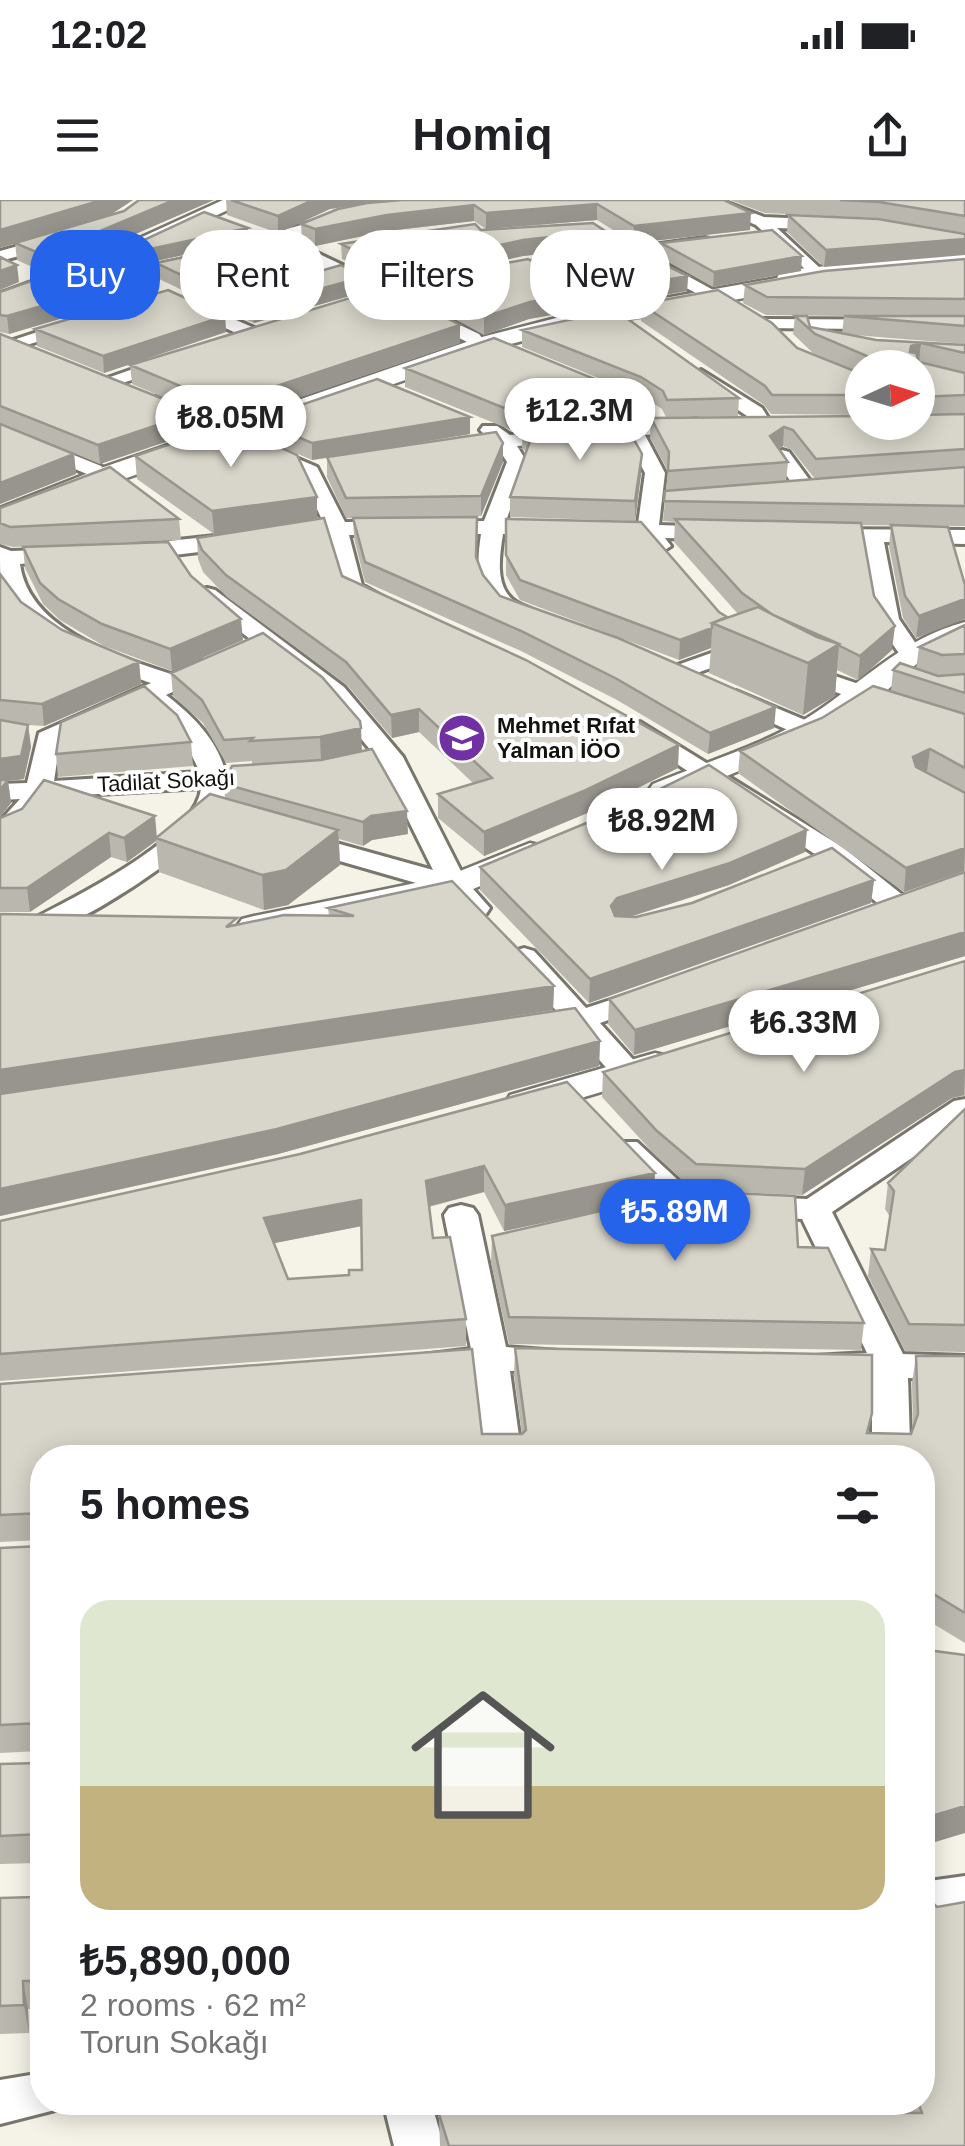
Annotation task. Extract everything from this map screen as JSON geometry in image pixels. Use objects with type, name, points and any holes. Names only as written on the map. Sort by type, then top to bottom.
[{"type":"main road","points":[[670,300],[962,251]]},
{"type":"main road","points":[[0,518],[222,431],[480,340],[569,320]]},
{"type":"main road","points":[[0,504],[110,477]]},
{"type":"street","points":[[160,236],[239,200]]},
{"type":"street","points":[[706,200],[764,232],[818,275]]},
{"type":"street","points":[[299,230],[369,214]]},
{"type":"street","points":[[202,215],[245,230]]},
{"type":"street","points":[[764,232],[857,226]]},
{"type":"street","points":[[670,244],[722,242]]},
{"type":"street","points":[[0,260],[30,250]]},
{"type":"street","points":[[510,254],[530,267]]},
{"type":"street","points":[[0,260],[30,276]]},
{"type":"street","points":[[324,261],[344,272]]},
{"type":"street","points":[[510,271],[530,267]]},
{"type":"street","points":[[324,276],[341,271]]},
{"type":"street","points":[[670,272],[776,334],[859,346]]},
{"type":"street","points":[[0,302],[30,290]]},
{"type":"street","points":[[5,343],[88,320]]},
{"type":"street","points":[[229,320],[264,332],[98,379],[318,468],[352,589],[406,612]]},
{"type":"street","points":[[440,320],[522,358]]},
{"type":"street","points":[[617,320],[642,336]]},
{"type":"street","points":[[776,334],[965,325]]},
{"type":"street","points":[[5,343],[42,357]]},
{"type":"street","points":[[431,449],[643,421],[771,424],[690,368]]},
{"type":"street","points":[[365,382],[407,397]]},
{"type":"street","points":[[643,421],[662,501],[648,531]]},
{"type":"street","points":[[473,424],[504,439],[516,462],[496,504],[489,569],[497,597],[509,608],[554,625]]},
{"type":"street","points":[[0,431],[110,477]]},
{"type":"street","points":[[782,456],[807,490]]},
{"type":"street","points":[[174,522],[206,544]]},
{"type":"street","points":[[27,926],[123,880],[216,817],[215,779],[186,720],[160,688],[32,614],[13,590],[4,556],[180,552],[206,544],[337,529],[494,527],[741,533]]},
{"type":"street","points":[[648,531],[674,564]]},
{"type":"street","points":[[797,534],[965,537]]},
{"type":"street","points":[[872,536],[887,619],[909,670]]},
{"type":"street","points":[[180,552],[190,576],[217,605],[335,692],[390,757],[454,885],[583,1019],[628,1072]]},
{"type":"street","points":[[729,625],[822,680],[965,728]]},
{"type":"street","points":[[630,808],[708,770],[808,730],[909,670],[965,631]]},
{"type":"street","points":[[16,734],[48,738],[269,641]]},
{"type":"street","points":[[757,644],[669,669],[808,730]]},
{"type":"street","points":[[623,719],[834,854],[900,907]]},
{"type":"street","points":[[0,834],[26,814],[42,787],[48,738]]},
{"type":"street","points":[[356,764],[390,757]]},
{"type":"street","name":"Tadilat Sokağı","points":[[0,792],[286,774]]},
{"type":"street","points":[[282,836],[454,885]]},
{"type":"street","points":[[213,930],[232,930],[454,885],[563,839]]},
{"type":"street","points":[[802,867],[834,854]]},
{"type":"street","points":[[866,919],[933,895]]},
{"type":"street","points":[[27,926],[98,928]]},
{"type":"street","points":[[510,1031],[583,1019],[679,986]]},
{"type":"street","points":[[592,1111],[628,1072],[682,1056]]},
{"type":"street","points":[[650,1216],[684,1204],[814,1209],[965,1108]]},
{"type":"street","points":[[496,1111],[592,1111],[684,1204]]},
{"type":"street","points":[[814,1209],[890,1365],[889,1445]]},
{"type":"street","points":[[461,1216],[490,1359],[501,1445]]},
{"type":"street","points":[[471,1253],[507,1245]]},
{"type":"street","points":[[395,1367],[490,1359],[590,1360]]},
{"type":"street","points":[[790,1364],[965,1368]]},
{"type":"street","points":[[935,1898],[965,1894]]},
{"type":"street","points":[[0,2102],[30,2096]]},
{"type":"street","points":[[410,2115],[418,2146]]},
{"type":"street","points":[[875,2115],[888,2146]]},
{"type":"building","points":[[0,200],[102,200],[0,230]]},
{"type":"building","points":[[139,200],[174,200],[103,230],[59,230],[124,211]]},
{"type":"building","points":[[231,200],[313,200],[278,216]]},
{"type":"building","points":[[402,200],[724,200],[751,213],[634,226],[597,204],[486,213],[474,205],[387,215],[315,229],[301,224],[338,209]]},
{"type":"building","points":[[840,200],[965,200],[965,216],[879,202]]},
{"type":"building","points":[[204,212],[248,228],[180,230],[180,243],[160,247],[160,232]]},
{"type":"building","points":[[788,215],[878,219],[965,234],[965,239],[826,250]]},
{"type":"building","points":[[593,223],[604,230],[530,230],[530,239],[510,243],[510,230],[481,230]]},
{"type":"building","points":[[475,224],[481,230],[435,230]]},
{"type":"building","points":[[772,230],[802,256],[714,272],[670,248],[670,242]]},
{"type":"building","points":[[30,239],[30,249],[15,243]]},
{"type":"building","points":[[0,257],[17,265],[0,271]]},
{"type":"building","points":[[180,258],[180,274],[160,265]]},
{"type":"building","points":[[965,259],[965,299],[767,297],[745,285],[824,271]]},
{"type":"building","points":[[530,260],[530,302],[510,309],[510,262]]},
{"type":"building","points":[[344,267],[344,282],[324,288],[324,270]]},
{"type":"building","points":[[670,267],[688,276],[670,279]]},
{"type":"building","points":[[30,281],[30,309],[0,315],[0,292]]},
{"type":"building","points":[[168,290],[180,295],[180,320],[213,320],[103,356],[35,329],[66,320],[160,320],[160,292]]},
{"type":"building","points":[[718,290],[772,323],[797,348],[845,367],[845,395],[772,395],[765,386],[665,320],[670,320],[670,299]]},
{"type":"building","points":[[344,300],[344,320],[450,320],[460,325],[223,404],[130,365],[278,320],[324,320],[324,306]]},
{"type":"building","points":[[795,316],[807,316],[810,327],[876,340],[965,345],[965,353],[921,343],[910,350],[853,350],[815,334]]},
{"type":"building","points":[[844,316],[965,316],[965,326]]},
{"type":"building","points":[[568,320],[629,320],[739,398],[667,400],[663,391],[641,377],[522,330]]},
{"type":"building","points":[[0,334],[196,412],[98,445],[0,406]]},
{"type":"building","points":[[494,338],[624,391],[635,400],[509,410],[405,368]]},
{"type":"building","points":[[935,366],[965,373],[965,395],[935,396]]},
{"type":"building","points":[[377,379],[470,417],[312,443],[257,420]]},
{"type":"building","points":[[965,414],[965,449],[816,459],[793,430],[784,427],[770,436],[788,462],[668,471],[669,452],[651,418],[845,416],[845,440],[935,440],[935,415]]},
{"type":"building","points":[[623,420],[642,454],[635,501],[510,497],[530,441],[523,428]]},
{"type":"building","points":[[0,424],[74,454],[0,483]]},
{"type":"building","points":[[230,424],[297,455],[317,497],[212,511],[135,456]]},
{"type":"building","points":[[496,432],[503,443],[481,496],[346,498],[327,457]]},
{"type":"building","points":[[110,467],[179,519],[10,527],[0,523],[0,508]]},
{"type":"building","points":[[965,467],[965,506],[664,501],[665,491]]},
{"type":"building","points":[[477,517],[476,557],[483,575],[500,596],[618,638],[776,707],[710,733],[617,679],[521,631],[365,562],[353,518]]},
{"type":"building","points":[[324,518],[342,576],[526,660],[679,745],[586,790],[484,832],[438,794],[492,778],[419,709],[391,715],[346,662],[226,575],[202,550],[197,538]]},
{"type":"building","points":[[506,519],[641,522],[727,617],[712,623],[712,628],[680,640],[520,580],[506,555]]},
{"type":"building","points":[[675,519],[861,523],[874,596],[895,626],[860,656],[773,615],[742,593]]},
{"type":"building","points":[[891,525],[948,527],[965,585],[965,599],[919,616],[905,596]]},
{"type":"building","points":[[168,542],[191,576],[241,619],[170,649],[102,624],[58,599],[40,583],[23,547]]},
{"type":"building","points":[[0,574],[21,602],[62,630],[139,662],[42,704],[0,700]]},
{"type":"building","points":[[758,607],[839,644],[808,663],[712,623]]},
{"type":"building","points":[[965,625],[965,654],[942,655],[919,647]]},
{"type":"building","points":[[263,633],[322,677],[360,721],[361,728],[320,737],[224,740],[202,700],[171,673]]},
{"type":"building","points":[[900,663],[938,676],[965,674],[965,693],[893,670]]},
{"type":"building","points":[[144,686],[177,715],[191,742],[56,754],[61,722]]},
{"type":"building","points":[[873,686],[965,714],[965,768],[930,749],[913,757],[916,767],[965,793],[965,848],[906,868],[740,751],[822,718]]},
{"type":"building","points":[[0,720],[28,725],[21,756],[0,759]]},
{"type":"building","points":[[372,749],[407,811],[371,816],[363,822],[224,784],[232,766],[321,760]]},
{"type":"building","points":[[709,765],[807,830],[730,863],[617,898],[611,906],[615,916],[636,917],[692,903],[832,848],[874,880],[590,979],[480,867],[613,812]]},
{"type":"building","points":[[44,780],[155,816],[124,838],[109,833],[27,888],[0,888],[0,818],[22,809]]},
{"type":"building","points":[[210,794],[338,830],[286,870],[262,875],[156,838]]},
{"type":"building","points":[[965,872],[965,932],[635,1030],[609,999]]},
{"type":"building","points":[[452,881],[554,986],[0,1070],[0,914],[237,918],[226,927],[284,915],[354,916],[328,908]]},
{"type":"building","points":[[965,961],[965,1070],[955,1072],[805,1169],[696,1164],[657,1131],[603,1072]]},
{"type":"building","points":[[575,1008],[600,1041],[277,1129],[0,1189],[0,1094]]},
{"type":"building","points":[[567,1082],[655,1173],[505,1205],[484,1166],[426,1181],[433,1238],[450,1237],[466,1319],[0,1354],[0,1221],[300,1154]],"holes":[[[361,1200],[362,1270],[349,1270],[349,1275],[288,1279],[264,1218]]]},
{"type":"building","points":[[965,1109],[965,1325],[909,1324],[871,1249],[885,1250],[894,1191],[888,1183]]},
{"type":"building","points":[[688,1191],[795,1196],[798,1247],[828,1248],[864,1323],[509,1317],[492,1236]]},
{"type":"building","points":[[515,1348],[872,1355],[872,1413],[867,1433],[911,1434],[918,1414],[916,1356],[965,1356],[965,1613],[935,1595],[935,1445],[30,1445],[30,1514],[0,1515],[0,1384],[472,1349],[482,1434],[522,1434],[526,1430]]},
{"type":"building","points":[[30,1547],[30,1724],[0,1725],[0,1548]]},
{"type":"building","points":[[935,1651],[965,1655],[965,1806],[935,1815]]},
{"type":"building","points":[[30,1763],[30,1834],[0,1836],[0,1764]]},
{"type":"building","points":[[30,1897],[30,1981],[23,1981],[24,2005],[0,2006],[0,1898]]},
{"type":"building","points":[[965,1902],[965,2146],[449,2146],[439,2115],[935,2115],[935,1905]]},
{"type":"place","name":"Mehmet Rıfat Yalman İÖO","points":[[462,738]]}]
